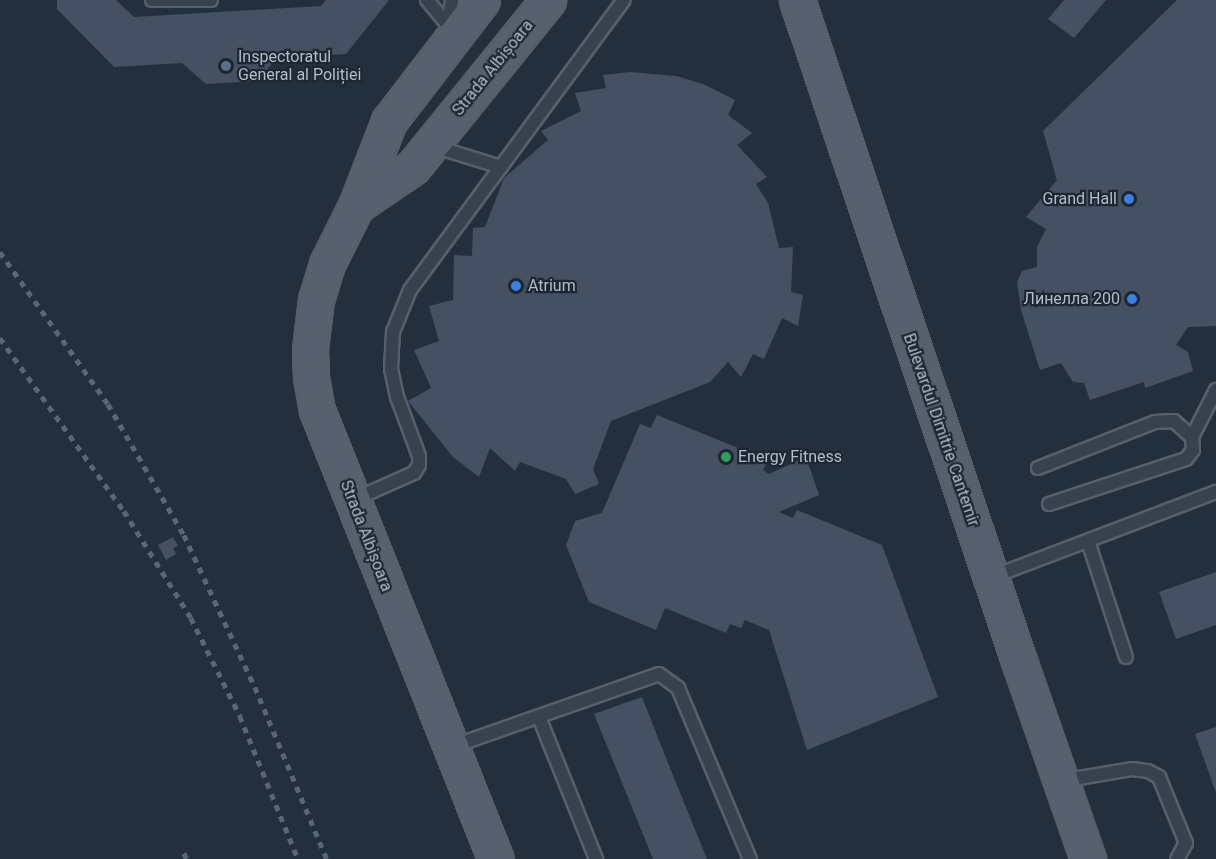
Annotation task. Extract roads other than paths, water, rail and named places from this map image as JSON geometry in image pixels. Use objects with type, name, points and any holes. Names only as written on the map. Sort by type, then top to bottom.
[{"type":"main road","name":"Strada Albișoara","points":[[482,0],[447,37],[389,121],[356,206],[327,264],[316,299],[310,349],[311,377],[317,410],[496,859]]},
{"type":"main road","name":"Strada Albișoara","points":[[356,206],[414,167],[548,0]]},
{"type":"main road","name":"Bulevardul Dimitrie Cantemir","points":[[797,0],[1060,782],[1088,859]]},
{"type":"lane","points":[[152,0],[211,0]]},
{"type":"lane","points":[[427,0],[447,37]]},
{"type":"lane","points":[[447,37],[452,0]]},
{"type":"lane","points":[[352,500],[414,473],[419,465],[419,456],[397,397],[391,369],[393,332],[410,290],[624,0]]},
{"type":"lane","points":[[431,145],[501,167]]},
{"type":"lane","points":[[1049,504],[1186,459],[1193,450],[1192,437],[1216,390]]},
{"type":"lane","points":[[1038,468],[1155,422],[1174,421],[1192,437]]},
{"type":"lane","points":[[991,577],[1216,492]]},
{"type":"lane","points":[[1088,541],[1126,657]]},
{"type":"lane","points":[[450,748],[659,674],[678,688],[750,859]]},
{"type":"lane","points":[[539,717],[596,859]]},
{"type":"lane","points":[[1060,782],[1132,769],[1148,771],[1160,777],[1186,843],[1177,859]]},
{"type":"railway","points":[[0,252],[108,404],[184,535],[255,687],[327,859]]},
{"type":"railway","points":[[0,338],[124,511],[191,618],[240,716],[298,859]]},
{"type":"railway","points":[[184,853],[187,859]]},
{"type":"place","name":"Inspectoratul General al Poliției","points":[[226,66]]},
{"type":"place","name":"Grand Hall","points":[[1129,199]]},
{"type":"place","name":"Atrium","points":[[516,286]]},
{"type":"place","name":"Линелла 200","points":[[1132,299]]},
{"type":"place","name":"Energy Fitness","points":[[726,457]]}]
